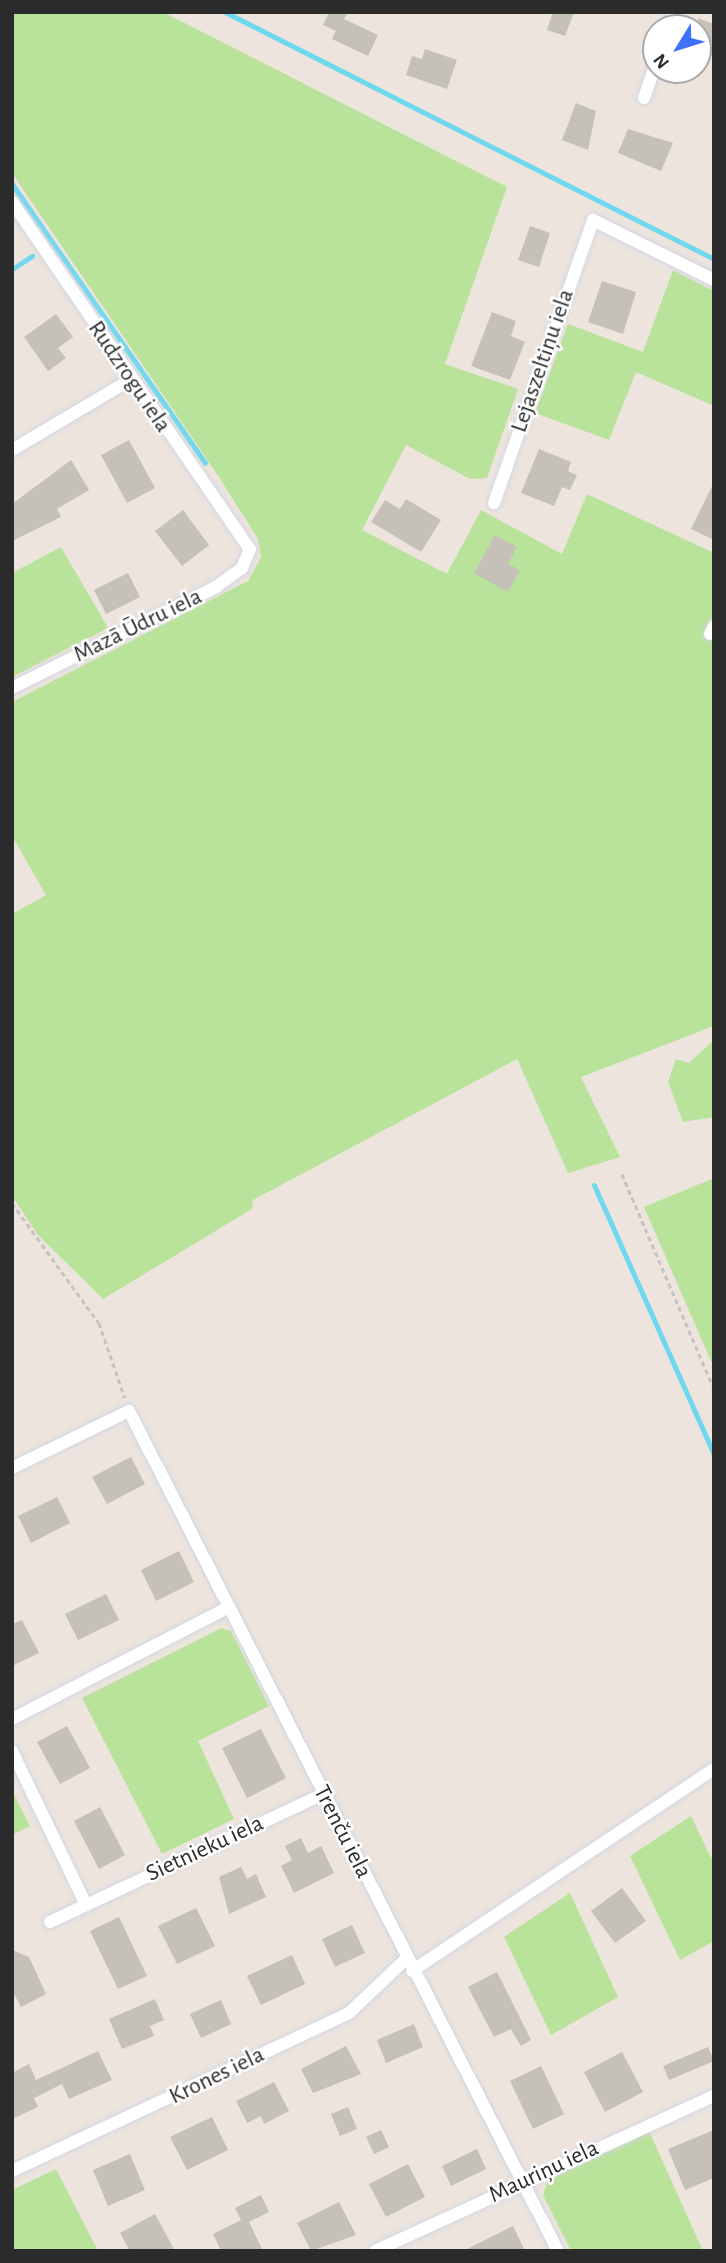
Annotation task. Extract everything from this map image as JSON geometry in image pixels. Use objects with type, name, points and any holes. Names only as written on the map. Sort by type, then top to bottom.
[{"type":"street","points":[[644,97],[649,84]]},
{"type":"street","name":"Rudzrogu iela","points":[[12,202],[130,380],[250,549]]},
{"type":"street","name":"Lejaszeltiņu iela","points":[[494,503],[593,220],[714,280]]},
{"type":"street","points":[[12,450],[130,380]]},
{"type":"street","name":"Mazā Ūdru iela","points":[[12,688],[216,587],[242,568],[250,549]]},
{"type":"street","points":[[12,1468],[129,1411]]},
{"type":"street","name":"Trenču iela","points":[[129,1411],[409,1965],[558,2251]]},
{"type":"street","points":[[12,1718],[229,1607]]},
{"type":"street","points":[[12,1751],[86,1905]]},
{"type":"street","name":"Krones iela","points":[[12,2171],[349,2013],[409,1965],[714,1769]]},
{"type":"street","name":"Sietnieku iela","points":[[50,1922],[323,1794]]},
{"type":"street","name":"Mauriņu iela","points":[[375,2251],[523,2181],[714,2096]]},
{"type":"path","points":[[622,1174],[714,1389]]},
{"type":"path","points":[[12,1203],[99,1323],[129,1411]]},
{"type":"green space","points":[[12,12],[163,12],[507,187],[445,364],[518,389],[487,478],[470,479],[406,445],[362,530],[447,574],[481,510],[562,554],[587,494],[714,553],[714,1026],[581,1077],[620,1157],[568,1173],[517,1059],[253,1200],[252,1209],[103,1299],[38,1235],[12,1196],[12,914],[46,895],[12,836],[12,702],[248,581],[261,557],[258,539],[219,477],[12,173]]},
{"type":"green space","points":[[673,270],[714,291],[714,406],[636,372],[609,440],[535,413],[568,324],[643,352]]},
{"type":"green space","points":[[61,547],[108,628],[12,677],[12,573]]},
{"type":"green space","points":[[714,1040],[714,1117],[683,1122],[668,1082],[676,1059],[689,1063]]},
{"type":"green space","points":[[714,1178],[714,1368],[644,1207]]},
{"type":"green space","points":[[221,1628],[231,1631],[269,1706],[198,1741],[234,1819],[162,1854],[82,1698]]},
{"type":"green space","points":[[12,1790],[30,1826],[12,1835]]},
{"type":"green space","points":[[691,1816],[714,1864],[714,1941],[680,1960],[630,1856]]},
{"type":"green space","points":[[570,1893],[618,1997],[551,2035],[504,1937]]},
{"type":"green space","points":[[649,2131],[703,2251],[571,2251],[543,2195],[550,2174]]},
{"type":"green space","points":[[56,2169],[98,2251],[12,2251],[12,2190]]},
{"type":"building","points":[[329,12],[348,12],[344,19],[378,35],[368,56],[332,39],[336,31],[323,25]]},
{"type":"building","points":[[553,12],[574,12],[565,36],[547,30]]},
{"type":"building","points":[[712,23],[714,24],[714,57],[712,56]]},
{"type":"building","points":[[425,49],[457,60],[447,89],[406,75],[412,56],[422,59]]},
{"type":"building","points":[[576,103],[596,111],[588,150],[562,140]]},
{"type":"building","points":[[628,129],[673,143],[661,171],[618,153]]},
{"type":"building","points":[[530,226],[550,233],[539,267],[518,260]]},
{"type":"building","points":[[602,281],[636,292],[623,334],[588,322]]},
{"type":"building","points":[[492,312],[516,321],[511,336],[525,342],[510,380],[471,366]]},
{"type":"building","points":[[56,314],[73,337],[58,348],[66,358],[48,371],[24,337]]},
{"type":"building","points":[[129,440],[155,488],[127,503],[101,455]]},
{"type":"building","points":[[539,449],[571,462],[568,471],[577,475],[570,490],[562,487],[554,506],[521,493]]},
{"type":"building","points":[[71,460],[89,490],[57,509],[61,517],[12,541],[12,504]]},
{"type":"building","points":[[714,482],[714,540],[691,529]]},
{"type":"building","points":[[406,499],[441,520],[421,552],[371,522],[385,500],[400,509]]},
{"type":"building","points":[[183,510],[209,545],[182,566],[155,531]]},
{"type":"building","points":[[495,535],[517,547],[508,564],[520,570],[508,592],[474,573]]},
{"type":"building","points":[[128,573],[140,597],[106,614],[94,590]]},
{"type":"building","points":[[131,1457],[145,1484],[107,1504],[92,1477]]},
{"type":"building","points":[[57,1497],[70,1523],[31,1543],[18,1516]]},
{"type":"building","points":[[179,1551],[194,1582],[156,1601],[141,1570]]},
{"type":"building","points":[[106,1594],[119,1620],[78,1640],[65,1614]]},
{"type":"building","points":[[22,1620],[39,1653],[12,1666],[12,1624]]},
{"type":"building","points":[[67,1726],[90,1768],[60,1784],[37,1742]]},
{"type":"building","points":[[261,1729],[286,1778],[247,1798],[222,1748]]},
{"type":"building","points":[[100,1807],[125,1855],[99,1869],[74,1821]]},
{"type":"building","points":[[301,1838],[308,1853],[321,1846],[334,1873],[294,1893],[281,1866],[292,1860],[285,1846]]},
{"type":"building","points":[[241,1867],[247,1879],[256,1874],[266,1897],[229,1914],[219,1877]]},
{"type":"building","points":[[622,1888],[646,1921],[615,1943],[591,1911]]},
{"type":"building","points":[[196,1908],[215,1946],[177,1964],[158,1926]]},
{"type":"building","points":[[119,1917],[147,1976],[118,1989],[90,1931]]},
{"type":"building","points":[[352,1925],[365,1953],[335,1967],[322,1939]]},
{"type":"building","points":[[12,1950],[29,1957],[46,1994],[21,2007],[12,1990]]},
{"type":"building","points":[[292,1955],[305,1984],[261,2005],[247,1976]]},
{"type":"building","points":[[497,1972],[531,2040],[521,2046],[511,2029],[494,2037],[468,1987]]},
{"type":"building","points":[[155,1999],[164,2020],[150,2026],[154,2036],[122,2049],[109,2019]]},
{"type":"building","points":[[221,2000],[231,2024],[201,2038],[190,2014]]},
{"type":"building","points":[[414,2024],[423,2047],[386,2063],[377,2040]]},
{"type":"building","points":[[346,2046],[361,2074],[313,2093],[301,2069]]},
{"type":"building","points":[[708,2047],[714,2061],[669,2080],[663,2066]]},
{"type":"building","points":[[98,2051],[112,2080],[69,2099],[62,2084],[34,2098],[38,2107],[12,2119],[12,2073],[29,2064],[36,2080]]},
{"type":"building","points":[[622,2052],[643,2092],[605,2112],[584,2072]]},
{"type":"building","points":[[541,2066],[564,2114],[533,2129],[510,2081]]},
{"type":"building","points":[[274,2082],[289,2111],[264,2124],[261,2116],[247,2123],[236,2101]]},
{"type":"building","points":[[348,2107],[357,2129],[340,2136],[331,2114]]},
{"type":"building","points":[[212,2117],[228,2150],[187,2170],[170,2137]]},
{"type":"building","points":[[381,2130],[389,2147],[374,2154],[366,2137]]},
{"type":"building","points":[[714,2130],[714,2178],[685,2190],[668,2149]]},
{"type":"building","points":[[477,2149],[486,2169],[451,2186],[442,2166]]},
{"type":"building","points":[[130,2154],[145,2190],[108,2206],[93,2170]]},
{"type":"building","points":[[408,2164],[425,2197],[386,2217],[369,2184]]},
{"type":"building","points":[[261,2195],[269,2212],[249,2222],[263,2251],[221,2251],[213,2234],[241,2220],[235,2208]]},
{"type":"building","points":[[339,2202],[356,2235],[311,2251],[297,2223]]},
{"type":"building","points":[[155,2214],[175,2251],[130,2251],[120,2233]]},
{"type":"building","points":[[513,2226],[525,2251],[463,2251]]},
{"type":"waterway","points":[[225,12],[714,259]]},
{"type":"waterway","points":[[12,184],[205,463]]},
{"type":"waterway","points":[[12,269],[32,256]]},
{"type":"waterway","points":[[594,1185],[714,1455]]}]
